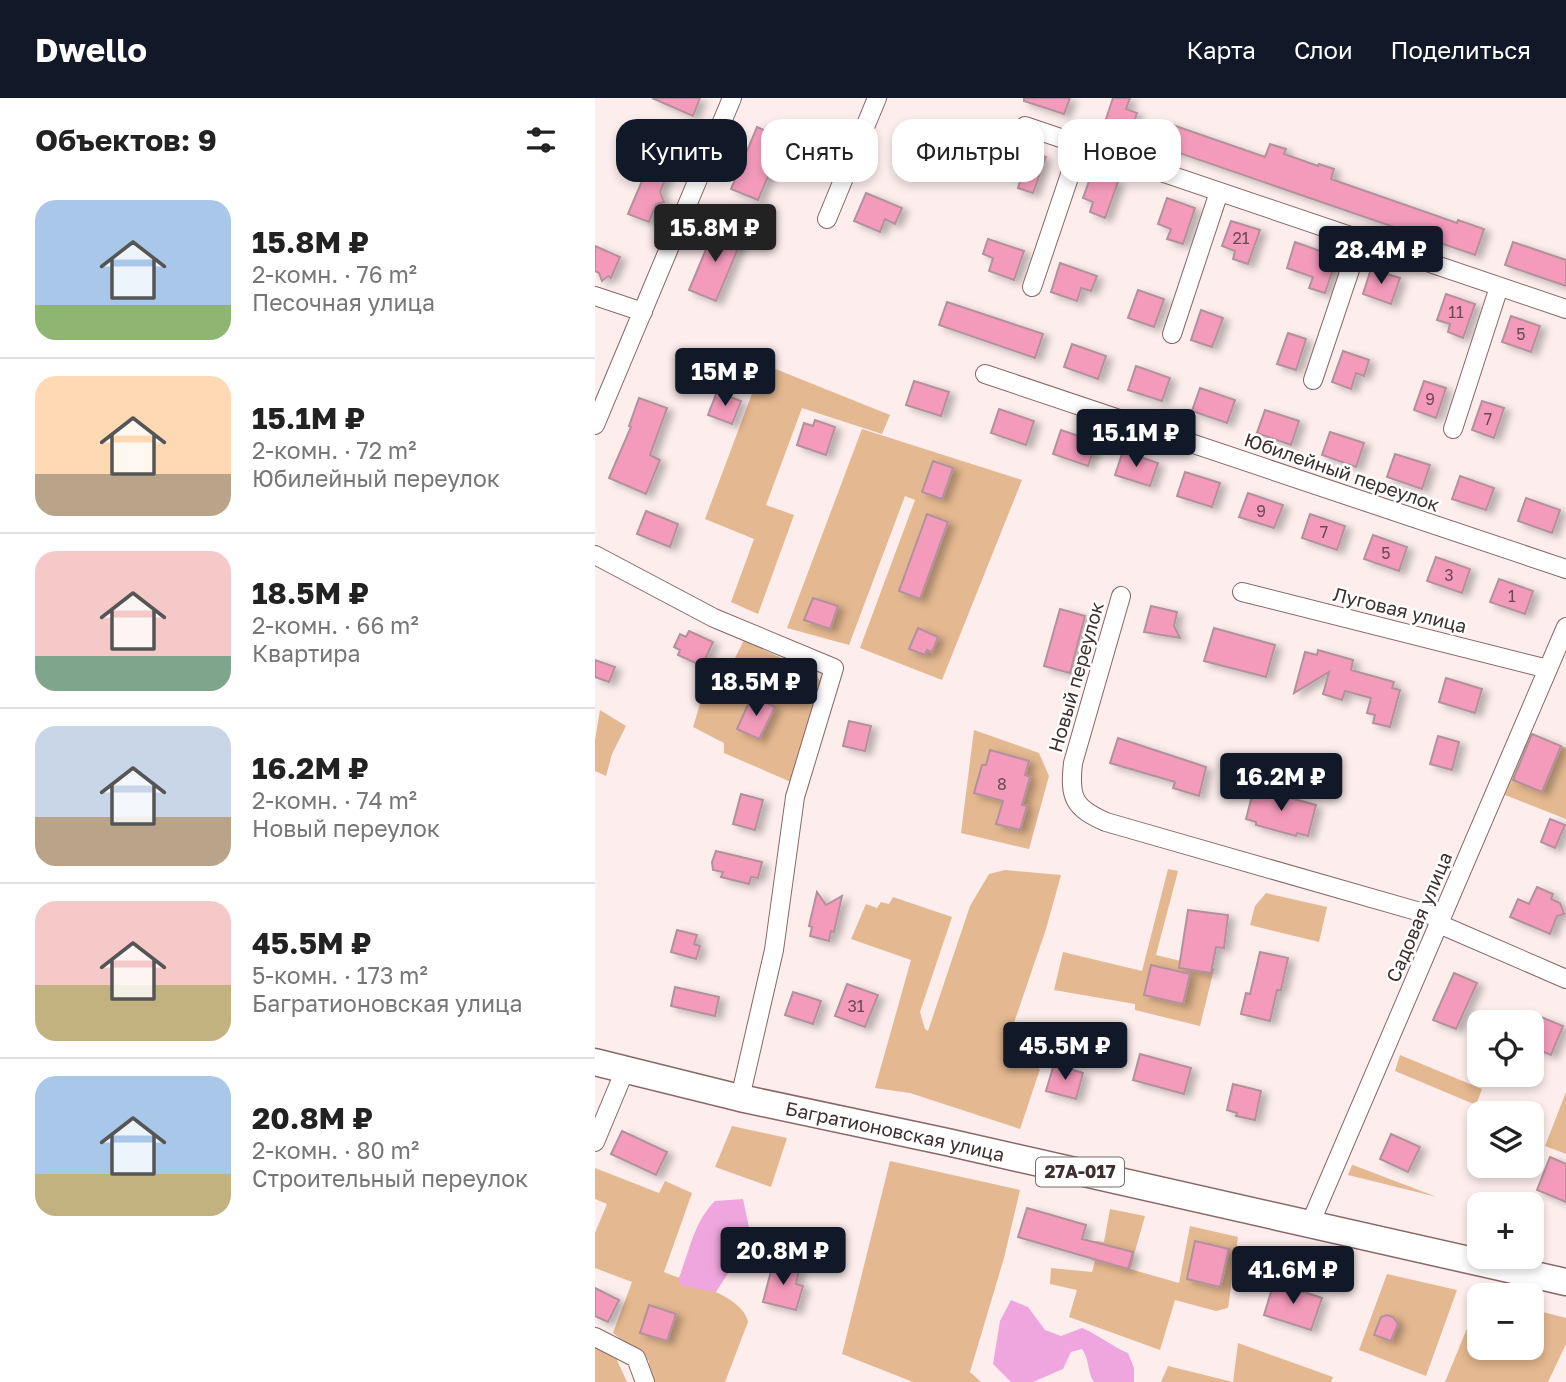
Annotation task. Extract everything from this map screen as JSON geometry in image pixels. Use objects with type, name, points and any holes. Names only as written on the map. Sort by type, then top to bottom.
[{"type":"main road","name":"Багратионовская улица","points":[[595,1062],[740,1098],[1566,1282]]},
{"type":"street","points":[[595,425],[732,98]]},
{"type":"street","points":[[827,219],[877,98]]},
{"type":"street","points":[[1181,179],[1566,309]]},
{"type":"street","points":[[1032,287],[1067,182]]},
{"type":"street","points":[[1171,334],[1219,192]]},
{"type":"street","points":[[1313,380],[1360,240]]},
{"type":"street","points":[[1453,429],[1499,287]]},
{"type":"street","points":[[595,296],[643,312]]},
{"type":"street","name":"Юбилейный переулок","points":[[985,374],[1566,569]]},
{"type":"street","points":[[595,555],[714,618],[834,668],[795,797],[774,950],[740,1098]]},
{"type":"street","name":"Луговая улица","points":[[1242,592],[1548,668]]},
{"type":"street","name":"Новый переулок","points":[[1121,596],[1073,763],[1072,789],[1079,807],[1106,822],[1440,921]]},
{"type":"street","name":"Садовая улица","points":[[1310,1224],[1566,627]]},
{"type":"street","points":[[1440,921],[1566,979]]},
{"type":"street","points":[[595,1142],[625,1070]]},
{"type":"street","points":[[595,1337],[636,1358],[645,1382]]},
{"type":"shaded area","points":[[768,366],[890,415],[882,434],[802,408],[766,505],[794,515],[758,614],[731,602],[754,539],[705,519],[753,391],[757,392]]},
{"type":"shaded area","points":[[862,429],[1022,480],[942,680],[860,648],[915,500],[905,496],[849,645],[787,628]]},
{"type":"shaded area","points":[[744,640],[816,675],[824,687],[791,782],[724,753],[724,743],[693,727],[706,684],[720,688]]},
{"type":"shaded area","points":[[600,710],[626,726],[612,754],[606,776],[595,771],[595,740]]},
{"type":"shaded area","points":[[974,730],[1039,753],[1049,776],[1029,849],[961,833]]},
{"type":"shaded area","points":[[1531,733],[1566,748],[1566,819],[1505,795]]},
{"type":"shaded area","points":[[1168,869],[1178,871],[1156,955],[1214,969],[1200,1026],[1135,1010],[1135,1004],[1054,990],[1063,952],[1142,971]]},
{"type":"shaded area","points":[[1005,870],[1061,875],[1046,929],[1003,1055],[1040,1069],[1020,1129],[910,1093],[875,1088],[911,960],[851,939],[866,904],[877,908],[881,902],[889,904],[893,897],[952,917],[920,1012],[928,1031],[970,906],[989,874]]},
{"type":"shaded area","points":[[1266,893],[1327,907],[1319,942],[1250,925],[1255,906]]},
{"type":"shaded area","points":[[1400,1055],[1467,1083],[1467,1087],[1482,1089],[1478,1101],[1467,1101],[1395,1071]]},
{"type":"shaded area","points":[[1566,1092],[1566,1154],[1545,1146]]},
{"type":"shaded area","points":[[732,1126],[787,1138],[771,1187],[715,1167]]},
{"type":"shaded area","points":[[890,1161],[1020,1190],[1004,1258],[970,1372],[981,1382],[913,1382],[842,1354]]},
{"type":"shaded area","points":[[1353,1165],[1437,1197],[1348,1175]]},
{"type":"shaded area","points":[[595,1168],[659,1193],[665,1181],[692,1193],[664,1272],[726,1297],[744,1313],[748,1322],[725,1382],[648,1382],[649,1361],[613,1333],[632,1282],[595,1268],[595,1233],[607,1204],[595,1199]]},
{"type":"shaded area","points":[[743,1199],[750,1232],[748,1242],[716,1292],[682,1286],[678,1280],[697,1228],[708,1210],[715,1201]]},
{"type":"shaded area","points":[[1110,1209],[1145,1216],[1130,1269],[1179,1283],[1190,1226],[1238,1237],[1228,1308],[1216,1311],[1175,1300],[1160,1350],[1069,1317],[1077,1290],[1050,1284],[1051,1268],[1092,1272],[1096,1241],[1104,1242]]},
{"type":"shaded area","points":[[1387,1274],[1457,1290],[1426,1376],[1359,1350]]},
{"type":"shaded area","points":[[1011,1300],[1028,1307],[1045,1330],[1061,1336],[1082,1328],[1128,1353],[1134,1368],[1134,1382],[1094,1382],[1082,1349],[1071,1352],[1063,1369],[1033,1382],[1011,1382],[993,1364],[1000,1321]]},
{"type":"shaded area","points":[[1544,1312],[1566,1318],[1566,1344],[1548,1382],[1445,1382],[1467,1328],[1467,1360],[1544,1360]]},
{"type":"shaded area","points":[[1238,1343],[1333,1377],[1331,1382],[1233,1382]]},
{"type":"shaded area","points":[[595,1346],[616,1358],[627,1382],[595,1382]]},
{"type":"shaded area","points":[[1168,1366],[1233,1382],[1161,1382]]},
{"type":"building","points":[[652,98],[700,98],[693,116]]},
{"type":"building","points":[[1024,98],[1070,98],[1064,114],[1024,101]]},
{"type":"building","points":[[1113,98],[1130,98],[1126,109],[1137,113],[1135,119],[1106,119]]},
{"type":"building","points":[[757,127],[761,129],[761,182],[766,182],[758,200],[731,189],[734,182],[747,182],[747,151]]},
{"type":"building","points":[[1181,128],[1265,157],[1270,144],[1286,149],[1284,154],[1334,169],[1331,179],[1457,223],[1458,220],[1484,229],[1475,255],[1181,154]]},
{"type":"building","points":[[642,182],[664,182],[660,192],[664,202],[656,204],[649,222],[628,214]]},
{"type":"building","points":[[1020,182],[1037,182],[1033,193],[1018,188]]},
{"type":"building","points":[[1089,182],[1118,182],[1105,218],[1090,212],[1093,202],[1083,198]]},
{"type":"building","points":[[866,193],[902,208],[895,224],[885,219],[880,232],[854,221]]},
{"type":"building","points":[[1167,198],[1195,208],[1183,244],[1167,239],[1171,229],[1158,224]]},
{"type":"building","points":[[1231,221],[1260,230],[1248,264],[1233,259],[1235,251],[1222,246]]},
{"type":"building","points":[[715,228],[742,239],[716,301],[689,290]]},
{"type":"building","points":[[988,239],[1024,251],[1014,280],[989,271],[993,258],[983,254]]},
{"type":"building","points":[[1295,242],[1337,257],[1325,293],[1309,288],[1313,277],[1287,268]]},
{"type":"building","points":[[1513,242],[1566,260],[1566,286],[1505,265]]},
{"type":"building","points":[[595,246],[620,257],[611,278],[608,276],[602,281],[599,273],[595,271]]},
{"type":"building","points":[[1060,263],[1097,276],[1091,291],[1081,288],[1077,301],[1051,292]]},
{"type":"building","points":[[1371,269],[1400,278],[1391,304],[1363,294]]},
{"type":"building","points":[[1138,290],[1164,299],[1154,327],[1128,318]]},
{"type":"building","points":[[1446,294],[1475,304],[1463,338],[1448,332],[1450,324],[1437,320]]},
{"type":"building","points":[[947,302],[1043,334],[1035,358],[939,325]]},
{"type":"building","points":[[1201,310],[1223,318],[1212,347],[1191,340]]},
{"type":"building","points":[[1511,316],[1540,326],[1531,352],[1502,342]]},
{"type":"building","points":[[1288,333],[1306,339],[1296,370],[1277,364]]},
{"type":"building","points":[[1072,344],[1106,356],[1098,379],[1064,367]]},
{"type":"building","points":[[1343,351],[1369,360],[1364,376],[1356,373],[1351,389],[1332,382]]},
{"type":"building","points":[[1136,366],[1170,378],[1162,401],[1128,390]]},
{"type":"building","points":[[914,381],[949,392],[941,416],[906,405]]},
{"type":"building","points":[[1424,381],[1446,388],[1436,418],[1414,410]]},
{"type":"building","points":[[1200,388],[1235,400],[1227,423],[1192,411]]},
{"type":"building","points":[[717,392],[741,401],[732,424],[708,415]]},
{"type":"building","points":[[639,398],[667,408],[650,455],[660,460],[646,494],[609,478],[631,427],[629,426]]},
{"type":"building","points":[[1482,401],[1504,408],[1494,438],[1472,430]]},
{"type":"building","points":[[999,409],[1034,421],[1026,445],[991,433]]},
{"type":"building","points":[[1265,410],[1299,421],[1291,445],[1257,433]]},
{"type":"building","points":[[815,420],[835,427],[826,455],[797,445],[804,423],[813,426]]},
{"type":"building","points":[[1061,430],[1096,442],[1088,466],[1053,454]]},
{"type":"building","points":[[1330,432],[1364,443],[1356,467],[1322,455]]},
{"type":"building","points":[[1123,451],[1158,463],[1150,486],[1115,475]]},
{"type":"building","points":[[1395,454],[1430,465],[1422,489],[1387,477]]},
{"type":"building","points":[[933,461],[953,468],[942,499],[922,492]]},
{"type":"building","points":[[1185,472],[1220,483],[1212,507],[1177,496]]},
{"type":"building","points":[[1460,476],[1494,488],[1486,510],[1452,499]]},
{"type":"building","points":[[1248,493],[1283,505],[1274,528],[1239,517]]},
{"type":"building","points":[[1526,498],[1560,510],[1552,533],[1518,521]]},
{"type":"building","points":[[646,511],[678,524],[670,547],[637,534]]},
{"type":"building","points":[[927,514],[948,522],[920,599],[899,591]]},
{"type":"building","points":[[1310,514],[1345,526],[1337,550],[1302,538]]},
{"type":"building","points":[[1373,535],[1407,547],[1399,571],[1364,559]]},
{"type":"building","points":[[1436,557],[1470,569],[1462,593],[1427,581]]},
{"type":"building","points":[[1499,579],[1533,591],[1525,614],[1490,602]]},
{"type":"building","points":[[813,598],[838,606],[830,629],[804,620]]},
{"type":"building","points":[[1151,606],[1177,612],[1174,626],[1180,638],[1144,632]]},
{"type":"building","points":[[1060,609],[1085,616],[1070,673],[1044,666]]},
{"type":"building","points":[[918,628],[938,637],[932,652],[927,650],[925,655],[909,649]]},
{"type":"building","points":[[1214,628],[1275,645],[1266,677],[1204,661]]},
{"type":"building","points":[[689,631],[713,642],[702,666],[678,655],[680,650],[674,647],[680,634],[686,637]]},
{"type":"building","points":[[1318,650],[1353,660],[1351,670],[1394,682],[1392,688],[1400,690],[1390,727],[1373,723],[1375,715],[1367,713],[1371,698],[1345,691],[1342,700],[1323,694],[1329,672],[1294,693],[1305,652],[1317,655]]},
{"type":"building","points":[[595,660],[615,667],[609,682],[595,677]]},
{"type":"building","points":[[1446,678],[1482,689],[1475,713],[1439,702]]},
{"type":"building","points":[[752,696],[775,707],[759,739],[737,729]]},
{"type":"building","points":[[849,721],[871,726],[865,751],[843,746]]},
{"type":"building","points":[[1532,734],[1561,746],[1542,792],[1513,780]]},
{"type":"building","points":[[1438,736],[1459,742],[1452,770],[1430,764]]},
{"type":"building","points":[[1118,738],[1206,767],[1199,796],[1173,788],[1175,782],[1110,763]]},
{"type":"building","points":[[990,750],[1029,761],[1025,775],[1030,777],[1022,805],[1027,806],[1020,830],[996,824],[1003,801],[974,793],[982,765],[986,765]]},
{"type":"building","points":[[1254,788],[1316,805],[1308,836],[1297,833],[1296,836],[1256,825],[1256,822],[1246,819]]},
{"type":"building","points":[[741,794],[763,800],[755,830],[733,824]]},
{"type":"building","points":[[1550,819],[1565,825],[1555,848],[1541,842]]},
{"type":"building","points":[[716,851],[762,862],[758,878],[751,877],[749,884],[721,877],[723,872],[713,870],[712,862]]},
{"type":"building","points":[[1537,887],[1553,894],[1551,899],[1560,903],[1564,914],[1557,916],[1550,934],[1510,917],[1518,899],[1529,904]]},
{"type":"building","points":[[817,892],[826,905],[842,896],[834,932],[831,931],[829,941],[810,936],[812,927],[809,926]]},
{"type":"building","points":[[1188,910],[1228,915],[1224,948],[1216,947],[1211,973],[1179,968]]},
{"type":"building","points":[[677,930],[697,935],[694,944],[700,946],[696,959],[671,952]]},
{"type":"building","points":[[1260,952],[1288,958],[1270,1021],[1241,1014],[1246,993],[1250,994]]},
{"type":"building","points":[[1151,965],[1190,974],[1183,1004],[1144,995]]},
{"type":"building","points":[[1454,973],[1477,983],[1456,1029],[1433,1020]]},
{"type":"building","points":[[847,984],[878,995],[865,1027],[835,1016]]},
{"type":"building","points":[[675,987],[719,997],[715,1016],[671,1006]]},
{"type":"building","points":[[793,992],[821,1001],[813,1024],[785,1015]]},
{"type":"building","points":[[1544,1018],[1563,1026],[1551,1055],[1544,1052]]},
{"type":"building","points":[[1140,1054],[1191,1068],[1184,1094],[1133,1080]]},
{"type":"building","points":[[1054,1064],[1083,1073],[1076,1099],[1046,1091]]},
{"type":"building","points":[[1233,1084],[1261,1091],[1255,1120],[1236,1116],[1237,1113],[1227,1110]]},
{"type":"building","points":[[622,1131],[667,1152],[656,1175],[611,1154]]},
{"type":"building","points":[[1391,1134],[1420,1147],[1408,1172],[1380,1159]]},
{"type":"building","points":[[1550,1157],[1566,1164],[1566,1202],[1537,1190],[1544,1178]]},
{"type":"building","points":[[1027,1208],[1086,1225],[1082,1239],[1133,1252],[1128,1269],[1018,1237]]},
{"type":"building","points":[[1195,1241],[1229,1249],[1220,1287],[1187,1279]]},
{"type":"building","points":[[773,1263],[799,1270],[796,1284],[803,1286],[796,1310],[763,1302]]},
{"type":"building","points":[[1274,1282],[1322,1298],[1311,1330],[1264,1315]]},
{"type":"building","points":[[595,1288],[619,1300],[608,1322],[595,1316]]},
{"type":"building","points":[[649,1305],[676,1314],[667,1341],[640,1333]]},
{"type":"building","points":[[1381,1317],[1393,1317],[1398,1324],[1391,1341],[1374,1335]]}]
